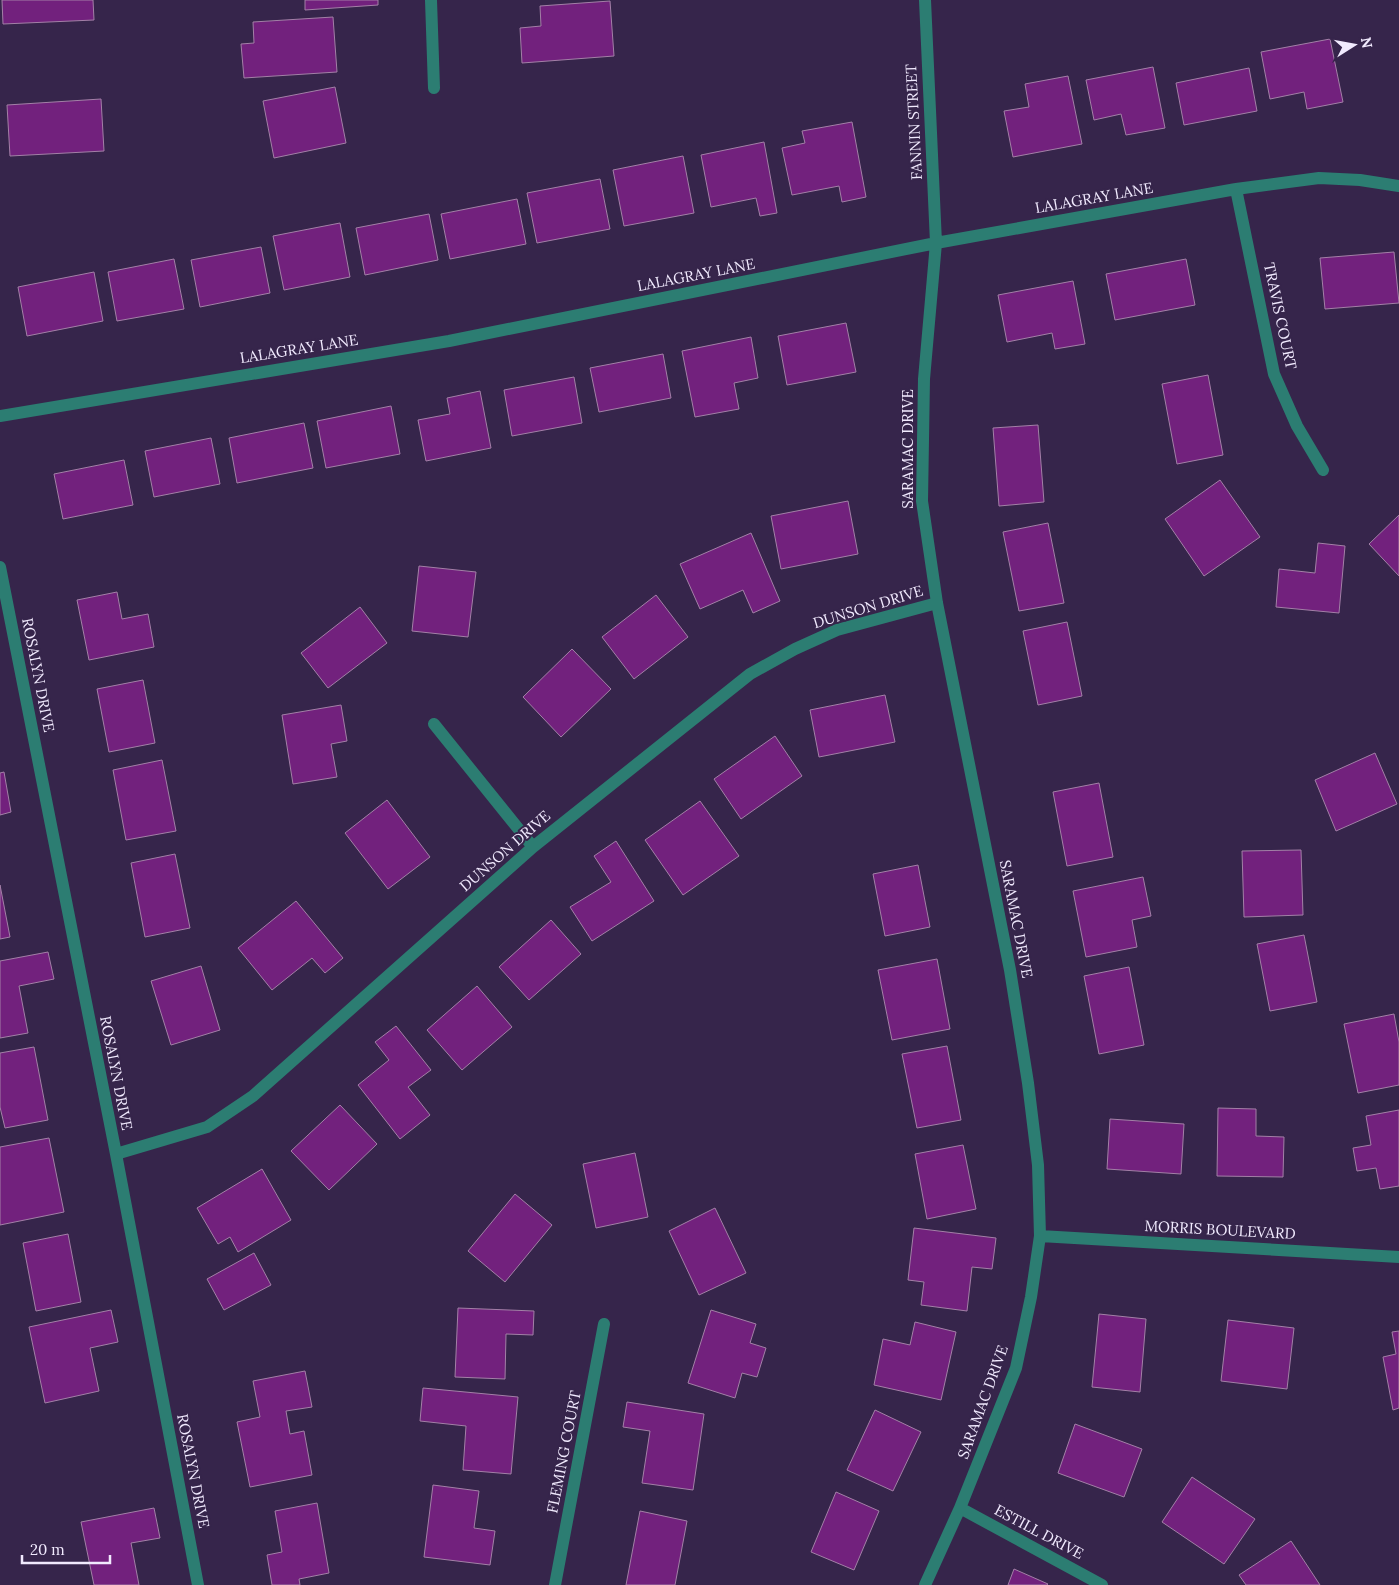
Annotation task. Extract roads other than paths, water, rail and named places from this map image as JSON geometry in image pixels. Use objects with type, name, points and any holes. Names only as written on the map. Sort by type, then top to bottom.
[{"type":"street","points":[[431,0],[434,88]]},
{"type":"street","name":"FANNIN STREET","points":[[925,0],[936,243]]},
{"type":"street","name":"LALAGRAY LANE","points":[[0,416],[449,341],[936,243],[1236,189],[1319,178],[1360,180],[1399,186]]},
{"type":"street","name":"TRAVIS COURT","points":[[1236,189],[1274,374],[1297,426],[1323,470]]},
{"type":"street","name":"SARAMAC DRIVE","points":[[925,1585],[960,1508],[1016,1368],[1031,1297],[1040,1236],[1038,1165],[1028,1083],[1010,970],[937,603],[922,501],[924,379],[936,243]]},
{"type":"street","name":"ROSALYN DRIVE","points":[[0,567],[116,1154],[198,1585]]},
{"type":"street","name":"DUNSON DRIVE","points":[[116,1154],[207,1127],[253,1096],[533,847],[750,674],[795,649],[837,630],[937,603]]},
{"type":"street","points":[[434,724],[533,847]]},
{"type":"street","name":"MORRIS BOULEVARD","points":[[1040,1236],[1399,1257]]},
{"type":"street","name":"FLEMING COURT","points":[[555,1585],[604,1324]]},
{"type":"street","name":"ESTILL DRIVE","points":[[960,1508],[1102,1585]]}]
